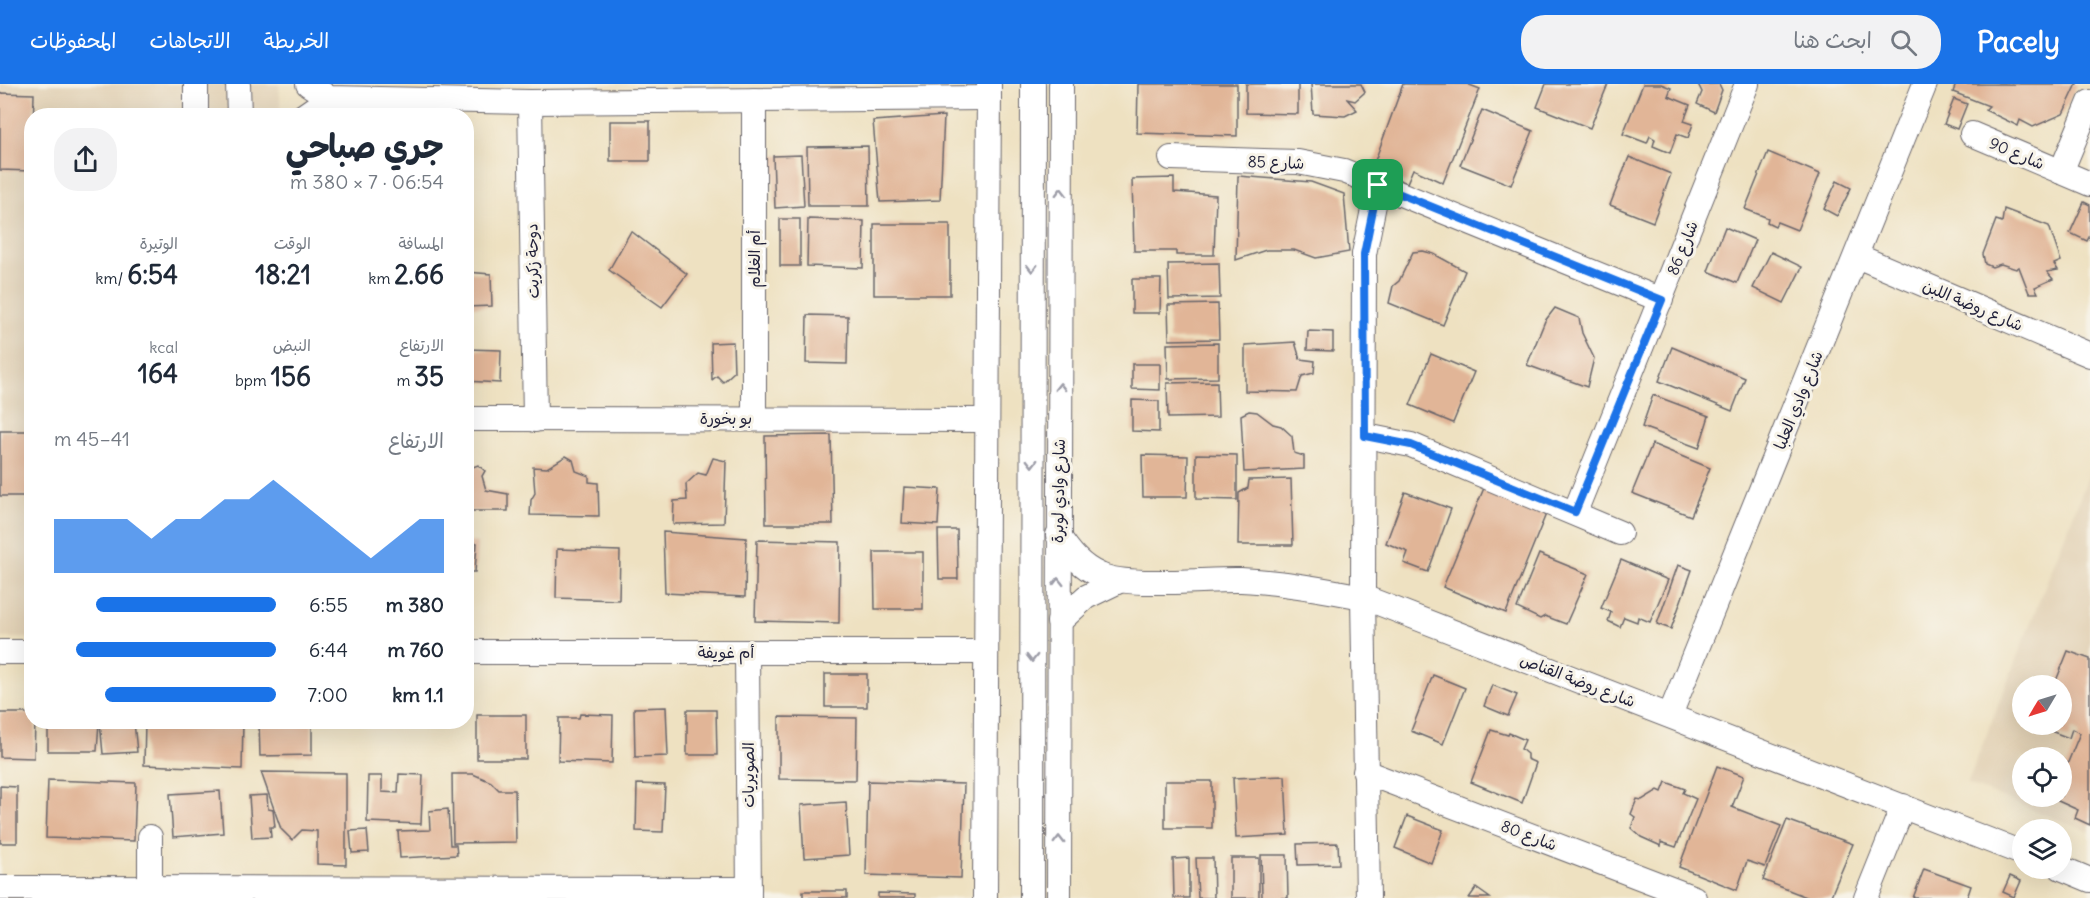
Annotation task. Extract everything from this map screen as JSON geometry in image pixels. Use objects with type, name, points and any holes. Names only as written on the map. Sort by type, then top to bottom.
[{"type":"street","points":[[196,84],[196,108]]},
{"type":"street","points":[[238,84],[239,108]]},
{"type":"street","points":[[298,84],[300,108]]},
{"type":"street","points":[[308,84],[329,98],[530,102],[753,100],[989,91],[985,898]]},
{"type":"street","name":"شارع وادي لوبرة","points":[[1032,898],[1033,84]]},
{"type":"street","name":"شارع وادي لوبرة","points":[[1059,898],[1058,535],[1061,84]]},
{"type":"street","name":"شارع 86","points":[[1575,512],[1747,84]]},
{"type":"street","name":"شارع وادي العلبا","points":[[1670,716],[1925,84]]},
{"type":"street","points":[[313,108],[329,98]]},
{"type":"street","name":"أم الغلام","points":[[753,100],[754,418]]},
{"type":"street","name":"دوحة زكريت","points":[[530,102],[534,420]]},
{"type":"street","name":"شارع 90","points":[[2061,172],[2090,102]]},
{"type":"street","name":"شارع 90","points":[[1972,134],[2090,184]]},
{"type":"street","name":"شارع 85","points":[[1170,158],[1319,164],[1378,185],[1662,300]]},
{"type":"street","points":[[1368,898],[1363,597],[1364,254],[1378,185]]},
{"type":"street","name":"شارع روضة اللبن","points":[[1857,256],[2090,355]]},
{"type":"street","name":"بو بخورة","points":[[474,419],[986,420]]},
{"type":"street","points":[[1365,436],[1411,445],[1575,512],[1620,533]]},
{"type":"street","name":"شارع روضة القناص","points":[[1058,535],[1068,552],[1083,566],[1119,581],[1191,580],[1295,584],[1363,597],[2012,849]]},
{"type":"street","name":"شارع روضة القناص","points":[[1059,622],[1086,597],[1119,581]]},
{"type":"street","points":[[0,652],[24,652]]},
{"type":"street","name":"أم غويفة","points":[[474,652],[986,652]]},
{"type":"street","name":"الصويريات","points":[[747,652],[749,894]]},
{"type":"street","name":"شارع 80","points":[[1365,772],[1694,898]]},
{"type":"street","points":[[1866,898],[1903,806]]},
{"type":"street","points":[[150,837],[150,888]]},
{"type":"street","points":[[2072,873],[2090,880]]},
{"type":"street","points":[[0,888],[66,893],[150,888],[293,893],[749,894]]},
{"type":"shaded area","points":[[0,84],[279,84],[281,108],[24,108],[24,638],[0,638]]},
{"type":"shaded area","points":[[2090,472],[2090,832],[2072,825],[2072,819],[2057,819],[2026,807],[2072,807],[2072,747],[2012,747],[2012,802],[1967,784]]},
{"type":"building","points":[[1138,84],[1237,84],[1237,136],[1137,133]]},
{"type":"building","points":[[1246,84],[1298,84],[1298,114],[1246,113]]},
{"type":"building","points":[[1311,84],[1361,84],[1365,92],[1355,101],[1347,99],[1357,110],[1345,116],[1313,114]]},
{"type":"building","points":[[1403,84],[1467,84],[1480,89],[1443,183],[1413,169],[1407,183],[1372,169]]},
{"type":"building","points":[[1546,84],[1608,84],[1590,128],[1537,107]]},
{"type":"building","points":[[1643,84],[1661,84],[1671,88],[1668,96],[1690,105],[1684,121],[1693,124],[1688,138],[1677,134],[1670,153],[1653,146],[1655,139],[1650,136],[1647,143],[1623,134]]},
{"type":"building","points":[[1698,84],[1719,84],[1722,90],[1714,112],[1697,104],[1702,92]]},
{"type":"building","points":[[1956,84],[2077,84],[2063,114],[2033,127],[2020,120],[2018,126],[1985,110],[1989,106],[1953,92]]},
{"type":"building","points":[[0,93],[34,94],[34,108],[24,108],[24,171],[0,170]]},
{"type":"building","points":[[1954,99],[1967,104],[1957,129],[1944,124]]},
{"type":"building","points":[[1482,110],[1533,131],[1511,185],[1460,165]]},
{"type":"building","points":[[944,116],[940,200],[880,202],[873,121]]},
{"type":"building","points":[[610,121],[650,121],[650,161],[610,161]]},
{"type":"building","points":[[868,146],[869,206],[808,206],[807,147]]},
{"type":"building","points":[[1768,152],[1820,174],[1797,230],[1777,222],[1775,226],[1767,222],[1768,218],[1745,209]]},
{"type":"building","points":[[801,155],[804,206],[775,208],[773,156]]},
{"type":"building","points":[[1629,157],[1671,174],[1653,222],[1610,205]]},
{"type":"building","points":[[1238,176],[1311,182],[1344,194],[1349,252],[1316,258],[1294,250],[1266,250],[1236,260]]},
{"type":"building","points":[[1174,178],[1174,192],[1216,195],[1214,255],[1176,255],[1176,251],[1134,251],[1132,179]]},
{"type":"building","points":[[1837,181],[1851,188],[1837,216],[1824,209]]},
{"type":"building","points":[[2084,202],[2090,205],[2090,235],[2087,241],[2070,233]]},
{"type":"building","points":[[2004,209],[2049,226],[2061,261],[2054,264],[2058,270],[2047,272],[2053,279],[2035,287],[2038,293],[2029,293],[2019,267],[2016,269],[2001,264],[1992,267],[1985,264],[1983,254],[1996,220],[2002,222]]},
{"type":"building","points":[[780,219],[800,219],[800,266],[780,266]]},
{"type":"building","points":[[808,219],[864,221],[863,268],[807,266]]},
{"type":"building","points":[[874,224],[950,224],[950,295],[874,295]]},
{"type":"building","points":[[1725,227],[1755,240],[1737,283],[1708,271]]},
{"type":"building","points":[[631,231],[687,274],[662,307],[609,270]]},
{"type":"building","points":[[1423,251],[1434,254],[1465,271],[1443,325],[1389,303],[1393,286],[1399,281],[1413,252]]},
{"type":"building","points":[[1771,252],[1802,267],[1784,303],[1753,288]]},
{"type":"building","points":[[1219,263],[1220,298],[1169,299],[1168,264]]},
{"type":"building","points":[[474,273],[491,274],[492,306],[474,307]]},
{"type":"building","points":[[1132,279],[1161,279],[1160,313],[1132,313]]},
{"type":"building","points":[[1218,304],[1219,339],[1169,340],[1168,305]]},
{"type":"building","points":[[1555,308],[1579,318],[1582,333],[1594,358],[1587,387],[1527,365],[1545,321]]},
{"type":"building","points":[[807,315],[848,316],[847,364],[806,363]]},
{"type":"building","points":[[1308,331],[1333,332],[1333,351],[1307,350]]},
{"type":"building","points":[[733,342],[734,372],[723,382],[717,376],[712,380],[711,343]]},
{"type":"building","points":[[1295,342],[1300,359],[1315,361],[1314,373],[1302,376],[1297,392],[1245,391],[1245,345]]},
{"type":"building","points":[[1218,343],[1218,378],[1168,379],[1167,344]]},
{"type":"building","points":[[1672,347],[1745,378],[1732,411],[1659,381]]},
{"type":"building","points":[[474,349],[501,350],[500,383],[474,381]]},
{"type":"building","points":[[1431,354],[1474,372],[1453,423],[1410,405]]},
{"type":"building","points":[[1132,364],[1160,364],[1160,390],[1132,389]]},
{"type":"building","points":[[1217,382],[1218,417],[1168,418],[1167,383]]},
{"type":"building","points":[[1653,395],[1709,416],[1699,448],[1642,427]]},
{"type":"building","points":[[1132,400],[1159,401],[1159,432],[1132,431]]},
{"type":"building","points":[[1249,411],[1257,412],[1273,424],[1281,426],[1292,436],[1294,453],[1304,456],[1304,469],[1244,472],[1241,415]]},
{"type":"building","points":[[0,431],[24,431],[24,496],[0,496]]},
{"type":"building","points":[[831,435],[833,524],[766,524],[765,436]]},
{"type":"building","points":[[1652,444],[1710,468],[1691,516],[1632,493]]},
{"type":"building","points":[[1196,454],[1237,455],[1237,500],[1196,499]]},
{"type":"building","points":[[1142,455],[1188,456],[1187,497],[1143,497]]},
{"type":"building","points":[[566,456],[573,460],[576,471],[589,476],[589,482],[598,483],[599,516],[530,515],[531,500],[535,493],[533,467],[547,468]]},
{"type":"building","points":[[713,458],[726,461],[724,523],[673,524],[674,501],[687,500],[686,484],[698,473],[706,475]]},
{"type":"building","points":[[478,465],[485,471],[482,476],[486,490],[508,494],[508,511],[474,511],[474,467]]},
{"type":"building","points":[[1291,479],[1293,545],[1238,545],[1239,493],[1248,488],[1249,480]]},
{"type":"building","points":[[904,487],[940,489],[938,525],[902,523]]},
{"type":"building","points":[[1484,488],[1546,514],[1506,613],[1443,587]]},
{"type":"building","points":[[1405,492],[1451,509],[1428,572],[1404,563],[1408,552],[1386,543]]},
{"type":"building","points":[[938,530],[957,530],[958,579],[939,579]]},
{"type":"building","points":[[663,532],[746,538],[745,597],[665,593]]},
{"type":"building","points":[[757,540],[840,542],[839,623],[755,621]]},
{"type":"building","points":[[474,543],[477,543],[474,572]]},
{"type":"building","points":[[557,549],[620,551],[619,600],[556,598]]},
{"type":"building","points":[[874,552],[923,552],[923,609],[875,609]]},
{"type":"building","points":[[1539,554],[1588,574],[1566,624],[1545,616],[1540,619],[1517,608]]},
{"type":"building","points":[[1621,560],[1668,580],[1650,622],[1638,617],[1637,622],[1624,617],[1620,627],[1608,621],[1611,612],[1601,608]]},
{"type":"building","points":[[1678,565],[1692,570],[1671,629],[1657,624]]},
{"type":"building","points":[[2068,651],[2090,659],[2090,825],[2075,818],[2078,810],[2071,807],[2072,752],[2080,733],[2072,729],[2072,675],[2058,675]]},
{"type":"building","points":[[825,674],[867,674],[867,707],[825,707]]},
{"type":"building","points":[[1433,675],[1465,688],[1443,744],[1411,731]]},
{"type":"building","points":[[1492,685],[1517,695],[1508,716],[1484,706]]},
{"type":"building","points":[[666,707],[668,756],[635,757],[634,708]]},
{"type":"building","points":[[687,710],[716,710],[717,755],[687,755]]},
{"type":"building","points":[[0,713],[24,713],[24,729],[35,729],[34,758],[0,757]]},
{"type":"building","points":[[580,714],[613,715],[612,763],[558,761],[559,718],[579,718]]},
{"type":"building","points":[[477,715],[526,715],[526,759],[477,759]]},
{"type":"building","points":[[779,717],[857,718],[856,780],[779,779]]},
{"type":"building","points":[[48,729],[99,729],[97,751],[48,751]]},
{"type":"building","points":[[101,729],[135,729],[137,752],[103,754]]},
{"type":"building","points":[[145,729],[243,729],[242,769],[144,765]]},
{"type":"building","points":[[259,729],[312,729],[312,755],[260,756]]},
{"type":"building","points":[[1491,730],[1508,735],[1509,733],[1525,740],[1521,749],[1527,754],[1527,759],[1536,763],[1522,803],[1471,782]]},
{"type":"building","points":[[1717,766],[1744,776],[1732,807],[1781,826],[1765,867],[1747,861],[1737,890],[1679,867]]},
{"type":"building","points":[[261,772],[346,773],[346,865],[317,864],[317,831],[302,830],[292,840],[281,829]]},
{"type":"building","points":[[399,774],[423,775],[421,824],[367,822],[368,776],[382,776],[382,792],[398,793]]},
{"type":"building","points":[[452,774],[473,774],[491,782],[499,790],[515,790],[516,842],[453,843]]},
{"type":"building","points":[[1285,776],[1288,835],[1236,838],[1233,778]]},
{"type":"building","points":[[48,780],[136,783],[134,841],[46,838]]},
{"type":"building","points":[[868,781],[964,784],[961,878],[866,875]]},
{"type":"building","points":[[1165,781],[1212,781],[1212,828],[1165,828]]},
{"type":"building","points":[[1666,782],[1685,789],[1683,793],[1696,799],[1676,847],[1661,842],[1661,846],[1641,837],[1631,828],[1635,817],[1631,814],[1637,799],[1642,800],[1658,790],[1662,792]]},
{"type":"building","points":[[637,784],[665,785],[663,832],[636,831]]},
{"type":"building","points":[[0,786],[17,787],[17,843],[0,843]]},
{"type":"building","points":[[220,791],[223,833],[173,837],[170,794]]},
{"type":"building","points":[[267,795],[268,809],[273,810],[275,827],[270,827],[271,837],[252,838],[249,796]]},
{"type":"building","points":[[846,802],[849,855],[804,858],[801,805]]},
{"type":"building","points":[[448,809],[450,845],[456,845],[457,855],[400,858],[398,831],[430,830],[429,811]]},
{"type":"building","points":[[1407,816],[1443,830],[1431,863],[1395,848]]},
{"type":"building","points":[[1787,820],[1853,844],[1830,898],[1809,898],[1763,880]]},
{"type":"building","points":[[367,830],[369,852],[352,853],[350,831]]},
{"type":"building","points":[[1338,843],[1339,864],[1298,865],[1297,844]]},
{"type":"building","points":[[1261,855],[1287,855],[1288,898],[1262,898]]},
{"type":"building","points":[[1189,858],[1189,898],[1174,898],[1173,859]]},
{"type":"building","points":[[1196,858],[1213,858],[1214,898],[1198,898]]},
{"type":"building","points":[[1231,858],[1259,858],[1259,898],[1231,898]]},
{"type":"building","points":[[1924,869],[1971,886],[1967,898],[1913,898]]},
{"type":"building","points":[[2010,876],[2012,879],[2021,881],[2014,897],[2003,892]]},
{"type":"building","points":[[1476,888],[1490,898],[1469,898]]},
{"type":"building","points":[[803,891],[847,891],[847,898],[803,898]]},
{"type":"building","points":[[878,893],[915,894],[915,898],[878,898]]},
{"type":"route","points":[[1378,185],[1662,300],[1575,512],[1411,445],[1365,436],[1364,254],[1378,185]]}]
